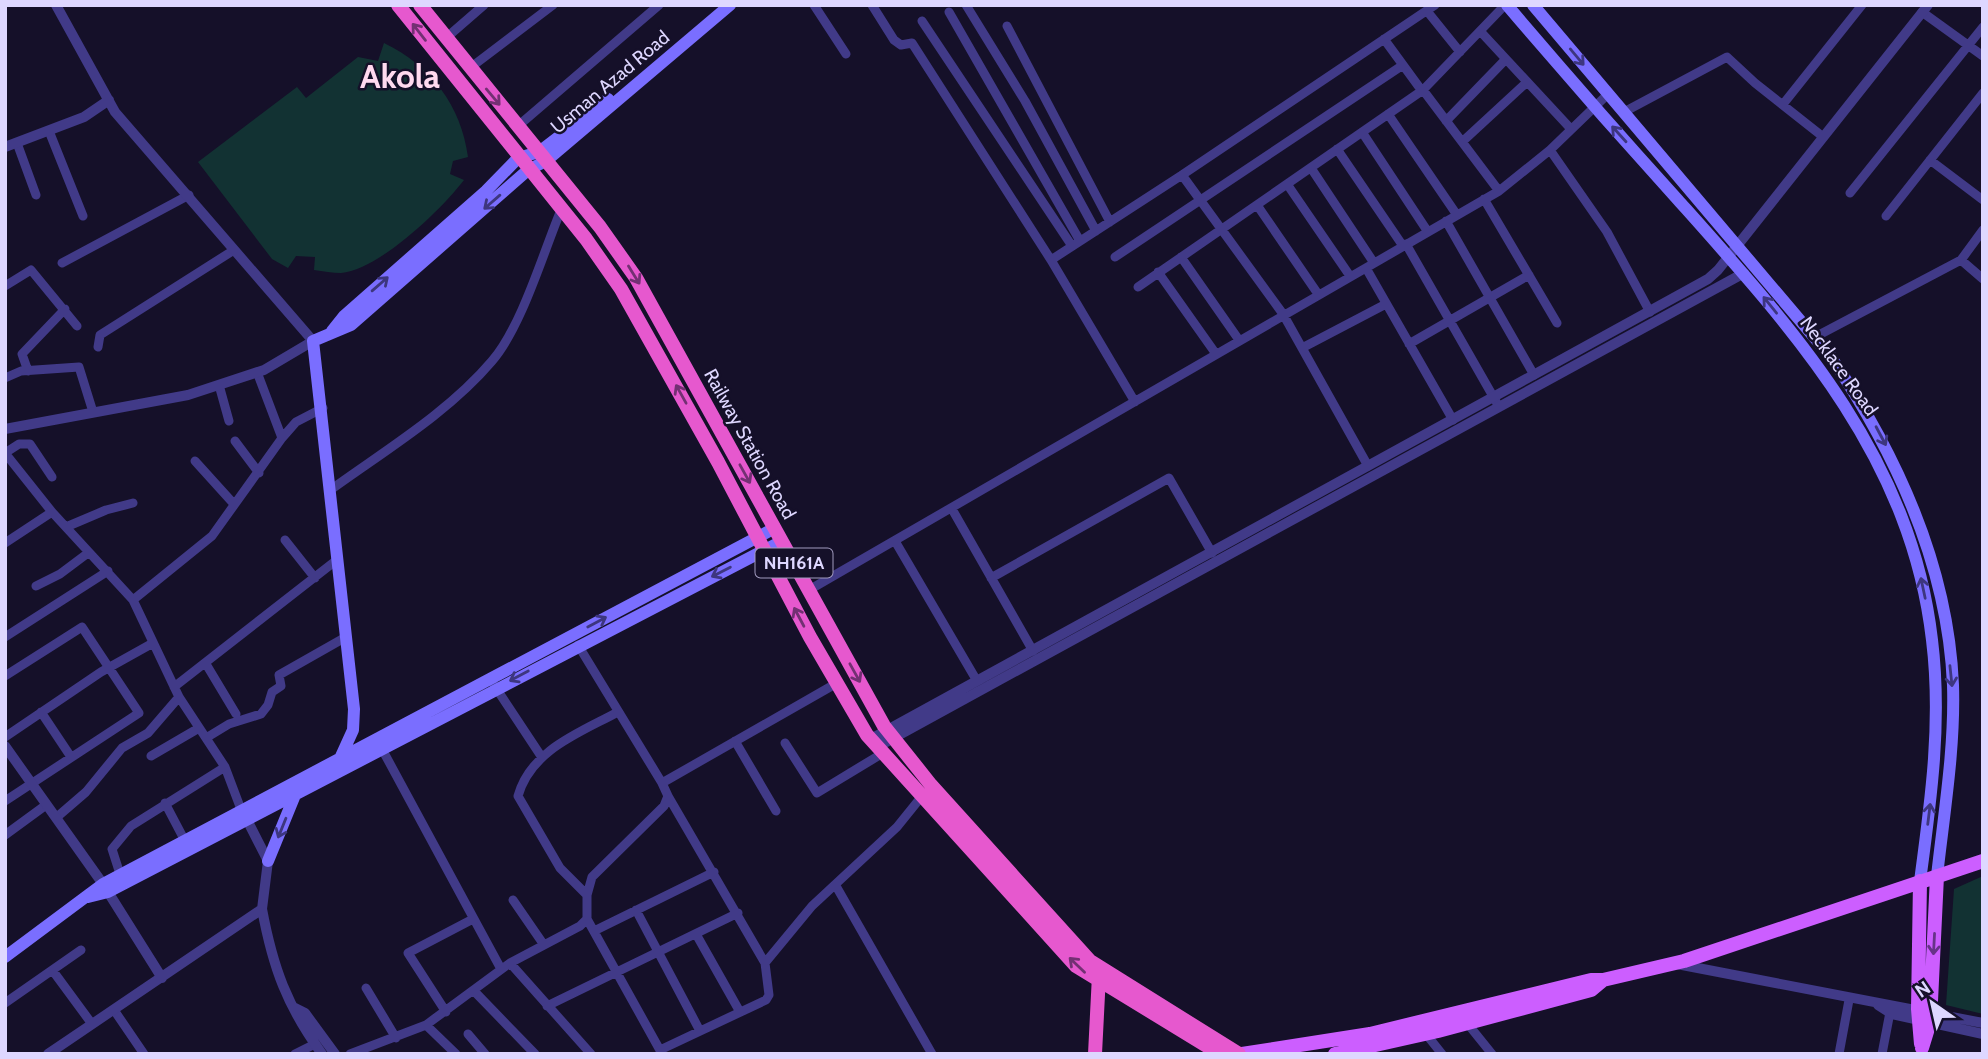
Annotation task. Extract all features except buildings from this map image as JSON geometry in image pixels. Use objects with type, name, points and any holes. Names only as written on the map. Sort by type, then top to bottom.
[{"type":"highway","name":"Railway Station Road","points":[[398,5],[621,289],[836,683],[877,746],[1076,966],[1099,976],[1239,1054]]},
{"type":"highway","name":"Railway Station Road","points":[[420,5],[600,227],[636,278],[890,734],[1099,976],[1217,1053]]},
{"type":"highway","points":[[1096,1054],[1099,976]]},
{"type":"main road","name":"Usman Azad Road","points":[[542,156],[719,5]]},
{"type":"main road","name":"Usman Azad Road","points":[[542,156],[730,5]]},
{"type":"main road","name":"Necklace Road","points":[[1506,5],[1744,272],[1813,359],[1888,464],[1913,550],[1932,638],[1937,728],[1920,881]]},
{"type":"main road","points":[[1533,5],[1826,351],[1865,407],[1933,566],[1944,618],[1953,685],[1949,768],[1922,1051]]},
{"type":"main road","points":[[333,774],[353,730],[323,408],[313,341],[351,326],[441,239],[518,158],[542,156]]},
{"type":"main road","points":[[441,239],[542,156]]},
{"type":"main road","points":[[1813,359],[1826,351]]},
{"type":"main road","points":[[493,683],[578,645],[778,534]]},
{"type":"main road","points":[[105,888],[120,874],[185,841],[295,795],[377,746],[493,683],[761,544]]},
{"type":"main road","points":[[353,730],[377,746]]},
{"type":"main road","points":[[5,957],[84,898],[245,816],[339,761],[377,746]]},
{"type":"main road","points":[[268,861],[295,795]]},
{"type":"main road","points":[[1217,1053],[1239,1054],[1370,1034],[1591,980],[1603,980],[1674,964],[1983,861]]},
{"type":"main road","points":[[1920,881],[1924,1016]]},
{"type":"main road","points":[[1335,1054],[1380,1049],[1591,990],[1603,980]]},
{"type":"street","points":[[5,429],[188,395],[257,372],[313,341],[233,250],[109,100],[56,5]]},
{"type":"street","points":[[446,38],[484,5]]},
{"type":"street","points":[[470,68],[553,5]]},
{"type":"street","points":[[517,126],[659,5]]},
{"type":"street","points":[[872,5],[894,40],[901,45],[912,43],[1051,260],[1135,402]]},
{"type":"street","points":[[967,5],[1025,101],[1096,231]]},
{"type":"street","points":[[1138,286],[1423,90],[1506,5]]},
{"type":"street","points":[[1784,103],[1862,5]]},
{"type":"street","points":[[816,6],[846,54]]},
{"type":"street","points":[[1051,260],[1182,176],[1431,8],[1460,52]]},
{"type":"street","points":[[785,743],[817,793],[890,734],[977,681],[1453,420],[1496,401],[1534,375],[1708,279],[1925,9],[1983,56]]},
{"type":"street","points":[[949,12],[1076,244]]},
{"type":"street","points":[[922,21],[1076,244]]},
{"type":"street","points":[[1007,26],[1110,222]]},
{"type":"street","points":[[1850,193],[1983,27]]},
{"type":"street","points":[[1480,31],[1571,130]]},
{"type":"street","points":[[1384,39],[1499,191]]},
{"type":"street","points":[[1623,112],[1727,57],[1822,136]]},
{"type":"street","points":[[1446,121],[1506,59]]},
{"type":"street","points":[[1115,257],[1403,65]]},
{"type":"street","points":[[1462,142],[1527,82]]},
{"type":"street","points":[[1886,216],[1983,93]]},
{"type":"street","points":[[809,590],[1499,191],[1550,150],[1608,94]]},
{"type":"street","points":[[36,195],[9,145],[84,117],[109,100]]},
{"type":"street","points":[[1388,114],[1457,215]]},
{"type":"street","points":[[49,131],[83,216]]},
{"type":"street","points":[[1362,132],[1428,232]]},
{"type":"street","points":[[1337,149],[1405,245],[1496,401]]},
{"type":"street","points":[[1550,150],[1607,232],[1650,312]]},
{"type":"street","points":[[1930,160],[1983,200]]},
{"type":"street","points":[[1311,168],[1370,265],[1386,304],[1453,420]]},
{"type":"street","points":[[1182,176],[1283,314],[1368,466]]},
{"type":"street","points":[[1286,184],[1350,276]]},
{"type":"street","points":[[62,263],[188,195]]},
{"type":"street","points":[[1484,199],[1557,323]]},
{"type":"street","points":[[1257,205],[1318,294]]},
{"type":"street","points":[[329,491],[444,406],[493,360],[511,331],[561,210]]},
{"type":"street","points":[[1446,221],[1534,375]]},
{"type":"street","points":[[1815,337],[1961,260],[1983,230]]},
{"type":"street","points":[[98,347],[100,335],[233,250]]},
{"type":"street","points":[[1181,257],[1239,340]]},
{"type":"street","points":[[1961,260],[1983,279]]},
{"type":"street","points":[[5,286],[31,270],[77,326]]},
{"type":"street","points":[[1158,272],[1216,354]]},
{"type":"street","points":[[890,734],[1496,401],[1744,272]]},
{"type":"street","points":[[1409,344],[1529,275]]},
{"type":"street","points":[[1302,348],[1386,304]]},
{"type":"street","points":[[28,371],[22,354],[65,309]]},
{"type":"street","points":[[5,378],[28,371],[79,367],[93,411]]},
{"type":"street","points":[[257,372],[282,438]]},
{"type":"street","points":[[219,385],[229,421]]},
{"type":"street","points":[[133,600],[212,536],[282,438],[296,422],[323,408]]},
{"type":"street","points":[[235,441],[259,473]]},
{"type":"street","points":[[52,477],[30,444],[19,444],[5,453],[52,512],[133,600],[179,697],[225,767],[245,816],[268,861],[262,909],[271,958],[295,1016],[322,1054]]},
{"type":"street","points":[[195,461],[233,503]]},
{"type":"street","points":[[991,578],[1169,478],[1212,553]]},
{"type":"street","points":[[66,527],[106,510],[133,503]]},
{"type":"street","points":[[952,509],[1032,651]]},
{"type":"street","points":[[5,543],[52,512]]},
{"type":"street","points":[[285,540],[315,578]]},
{"type":"street","points":[[895,541],[977,681]]},
{"type":"street","points":[[36,586],[60,574],[89,553]]},
{"type":"street","points":[[174,687],[338,559]]},
{"type":"street","points":[[5,637],[108,571]]},
{"type":"street","points":[[5,676],[82,627],[139,713],[5,801]]},
{"type":"street","points":[[206,738],[229,724],[261,714],[268,705],[272,692],[281,686],[279,675],[346,637]]},
{"type":"street","points":[[5,737],[108,668],[153,643]]},
{"type":"street","points":[[578,645],[663,783],[765,963],[768,997],[661,1052],[587,919],[587,895],[592,877],[664,806],[668,796]]},
{"type":"street","points":[[206,664],[236,714]]},
{"type":"street","points":[[493,683],[541,756]]},
{"type":"street","points":[[663,783],[836,683]]},
{"type":"street","points":[[57,817],[86,792],[122,748],[148,733],[179,697]]},
{"type":"street","points":[[41,712],[71,757]]},
{"type":"street","points":[[587,895],[560,868],[519,801],[528,771],[541,756],[618,712]]},
{"type":"street","points":[[151,755],[199,728]]},
{"type":"street","points":[[735,741],[776,811]]},
{"type":"street","points":[[5,746],[57,817],[162,978]]},
{"type":"street","points":[[377,746],[501,969]]},
{"type":"street","points":[[120,874],[112,849],[131,826],[225,767]]},
{"type":"street","points":[[765,963],[813,906],[897,827],[922,796]]},
{"type":"street","points":[[165,803],[185,841]]},
{"type":"street","points":[[5,835],[46,805]]},
{"type":"street","points":[[594,931],[714,872]]},
{"type":"street","points":[[836,886],[932,1054]]},
{"type":"street","points":[[513,900],[544,945]]},
{"type":"street","points":[[48,1054],[262,909]]},
{"type":"street","points":[[636,910],[700,1031]]},
{"type":"street","points":[[547,1006],[738,913]]},
{"type":"street","points":[[446,1012],[408,953],[473,919]]},
{"type":"street","points":[[350,1054],[367,1045],[396,1038],[426,1025],[510,963],[587,919]]},
{"type":"street","points":[[696,934],[740,1012]]},
{"type":"street","points":[[5,1003],[81,950]]},
{"type":"street","points":[[510,963],[591,1054]]},
{"type":"street","points":[[1674,964],[1878,1005],[1983,1034]]},
{"type":"street","points":[[53,971],[92,1024]]},
{"type":"street","points":[[366,988],[396,1038]]},
{"type":"street","points":[[474,991],[535,1054]]},
{"type":"street","points":[[1839,1054],[1849,1000]]},
{"type":"street","points":[[293,1007],[305,1013],[335,1054]]},
{"type":"street","points":[[1882,1054],[1891,1009]]},
{"type":"street","points":[[114,1010],[144,1054]]},
{"type":"street","points":[[1924,1016],[1983,1023]]},
{"type":"street","points":[[1467,1023],[1492,1054]]},
{"type":"street","points":[[426,1025],[456,1054]]},
{"type":"street","points":[[468,1034],[485,1054]]},
{"type":"street","points":[[1426,1034],[1442,1054]]},
{"type":"street","points":[[295,1054],[315,1044]]},
{"type":"green space","points":[[384,43],[416,63],[441,89],[451,104],[459,120],[468,157],[453,161],[450,174],[464,180],[425,222],[391,250],[357,269],[341,273],[314,270],[315,257],[296,256],[288,268],[272,259],[198,162],[297,87],[306,98],[358,57],[378,61]]},
{"type":"green space","points":[[1983,876],[1983,1014],[1946,1005],[1954,889]]},
{"type":"district","name":"Akola","points":[[400,76]]}]
